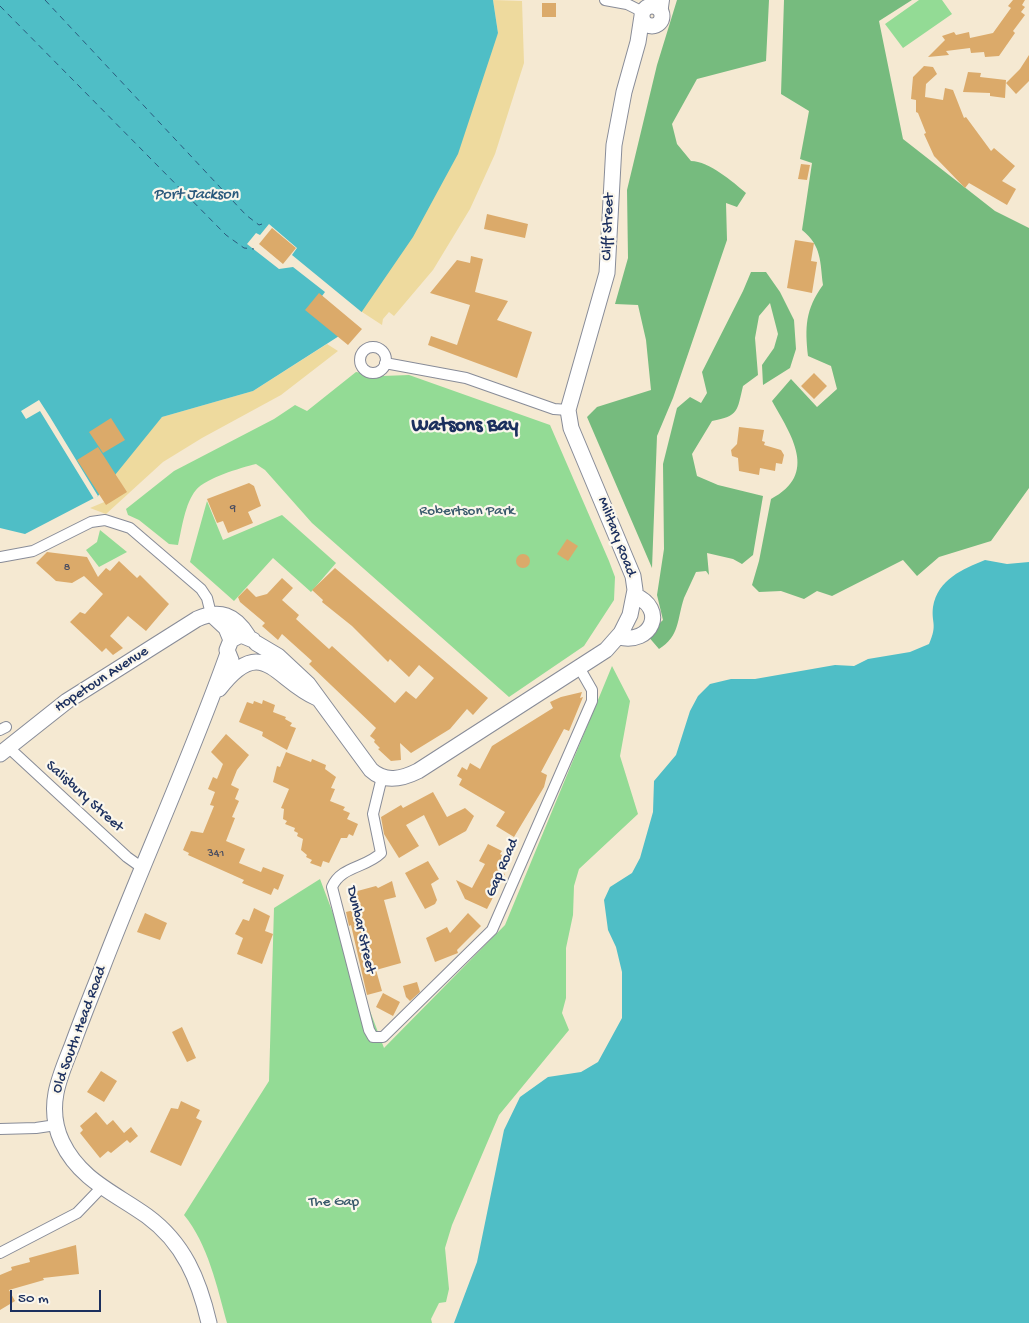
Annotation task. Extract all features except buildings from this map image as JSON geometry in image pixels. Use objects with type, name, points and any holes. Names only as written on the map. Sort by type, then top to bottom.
[{"type":"street","points":[[605,0],[654,10]]},
{"type":"street","name":"Cliff Street","points":[[568,410],[607,273],[614,145],[624,92],[638,42],[654,10]]},
{"type":"street","points":[[385,363],[466,378],[554,409],[568,410]]},
{"type":"street","name":"Military Road","points":[[382,777],[401,778],[418,771],[580,669],[606,650],[618,637],[640,599],[634,585],[630,567],[571,428],[568,410]]},
{"type":"street","points":[[0,557],[33,551],[95,520],[117,522],[130,528],[201,589],[207,598],[211,614],[226,628],[233,662],[246,666],[259,663],[271,666],[282,673],[301,692],[317,698]]},
{"type":"street","points":[[618,637],[634,637],[649,630],[652,614],[640,599]]},
{"type":"street","points":[[211,614],[229,616],[242,627],[252,640],[258,655],[246,666]]},
{"type":"street","name":"Hopetoun Avenue","points":[[4,751],[83,690],[192,622],[211,614]]},
{"type":"street","points":[[229,646],[239,635],[252,640],[289,665],[308,684],[368,768],[382,777]]},
{"type":"street","name":"Old South Head Road","points":[[209,1323],[198,1282],[187,1258],[176,1242],[148,1217],[102,1188],[82,1172],[69,1156],[56,1125],[54,1102],[58,1084],[141,867],[214,696],[229,646]]},
{"type":"street","name":"Old South Head Road","points":[[214,696],[234,671],[246,666]]},
{"type":"street","name":"Gap Road","points":[[373,1037],[383,1037],[492,930],[592,701],[592,690],[580,669]]},
{"type":"street","name":"Salisbury Street","points":[[4,751],[141,867]]},
{"type":"street","name":"Dunbar Street","points":[[373,1037],[369,1030],[332,887],[336,878],[381,854],[373,814],[382,777]]},
{"type":"street","points":[[0,1129],[36,1128],[56,1125]]},
{"type":"street","points":[[0,1253],[77,1213],[102,1188]]},
{"type":"green space","points":[[677,0],[769,0],[766,61],[697,79],[672,124],[677,144],[691,161],[713,168],[746,193],[737,207],[726,203],[727,240],[673,398],[657,436],[652,568],[587,417],[597,407],[651,390],[646,340],[638,305],[615,304],[628,258],[627,190],[657,65]]},
{"type":"green space","points":[[784,0],[912,0],[879,21],[903,139],[995,211],[1029,228],[1029,488],[991,541],[939,557],[917,576],[903,560],[832,596],[817,591],[804,599],[781,591],[759,592],[752,585],[759,561],[771,499],[786,489],[794,478],[797,466],[797,453],[793,440],[772,401],[791,379],[817,407],[837,389],[831,366],[808,356],[808,319],[813,303],[823,285],[817,248],[809,236],[802,230],[812,163],[800,159],[809,111],[781,94]]},
{"type":"green space","points":[[919,0],[942,0],[952,14],[903,48],[885,24]]},
{"type":"green space","points":[[751,272],[766,272],[780,292],[794,320],[796,349],[790,368],[763,385],[762,365],[774,348],[778,334],[770,303],[759,316],[755,338],[758,375],[743,386],[738,407],[732,414],[712,421],[692,454],[697,476],[718,485],[763,496],[753,555],[742,564],[733,559],[707,553],[709,575],[706,571],[696,572],[684,598],[674,633],[666,644],[659,649],[647,635],[663,620],[657,595],[664,549],[663,464],[677,408],[690,397],[701,403],[707,393],[702,372]]},
{"type":"green space","name":"Robertson Park","points":[[356,372],[382,376],[409,375],[550,425],[615,577],[614,600],[584,646],[509,697],[312,523],[265,470],[256,464],[207,481],[196,490],[189,502],[178,545],[169,544],[139,520],[128,515],[126,509],[174,471],[274,419],[295,405],[307,411]]},
{"type":"green space","points":[[207,501],[223,540],[282,515],[336,563],[311,592],[273,558],[234,601],[190,562]]},
{"type":"green space","points":[[100,530],[127,552],[99,567],[86,550],[97,542]]},
{"type":"green space","name":"The Gap","points":[[612,666],[630,701],[620,756],[638,814],[579,869],[574,886],[573,915],[566,948],[566,998],[562,1013],[569,1030],[499,1115],[452,1225],[445,1248],[449,1289],[446,1302],[439,1303],[431,1319],[432,1323],[227,1323],[206,1252],[184,1215],[269,1081],[274,908],[320,879],[384,1048],[505,925]]},
{"type":"sand","points":[[493,0],[522,1],[524,63],[495,154],[470,209],[433,270],[394,316],[389,312],[383,319],[382,325],[359,310],[498,33]]},
{"type":"sand","points":[[327,344],[338,351],[281,395],[202,438],[163,462],[106,514],[90,508],[116,497],[124,489],[114,471],[162,417],[253,391]]},
{"type":"water","name":"Port Jackson","points":[[0,0],[493,0],[498,33],[458,154],[413,237],[350,329],[253,391],[162,417],[98,496],[25,534],[0,528]]},
{"type":"water","points":[[985,560],[1007,564],[1029,562],[1029,1323],[454,1323],[477,1262],[504,1130],[520,1097],[548,1077],[581,1072],[598,1062],[622,1018],[622,972],[616,947],[608,930],[604,900],[610,887],[632,873],[640,858],[653,812],[654,781],[676,755],[690,711],[698,696],[710,684],[731,679],[755,679],[835,665],[854,666],[868,659],[910,652],[929,644],[934,628],[933,607],[940,589],[960,571]]},
{"type":"pier","points":[[269,224],[297,248],[292,255],[364,314],[352,331],[322,296],[325,292],[293,267],[279,269],[247,244],[256,233],[260,235]]},
{"type":"pier","points":[[39,400],[98,496],[94,499],[40,411],[26,419],[21,411]]},
{"type":"ferry route","points":[[45,0],[246,215],[259,225],[262,224]]},
{"type":"ferry route","points":[[0,6],[226,235],[244,248],[254,249]]},
{"type":"district","name":"Watsons Bay","points":[[465,427]]}]
